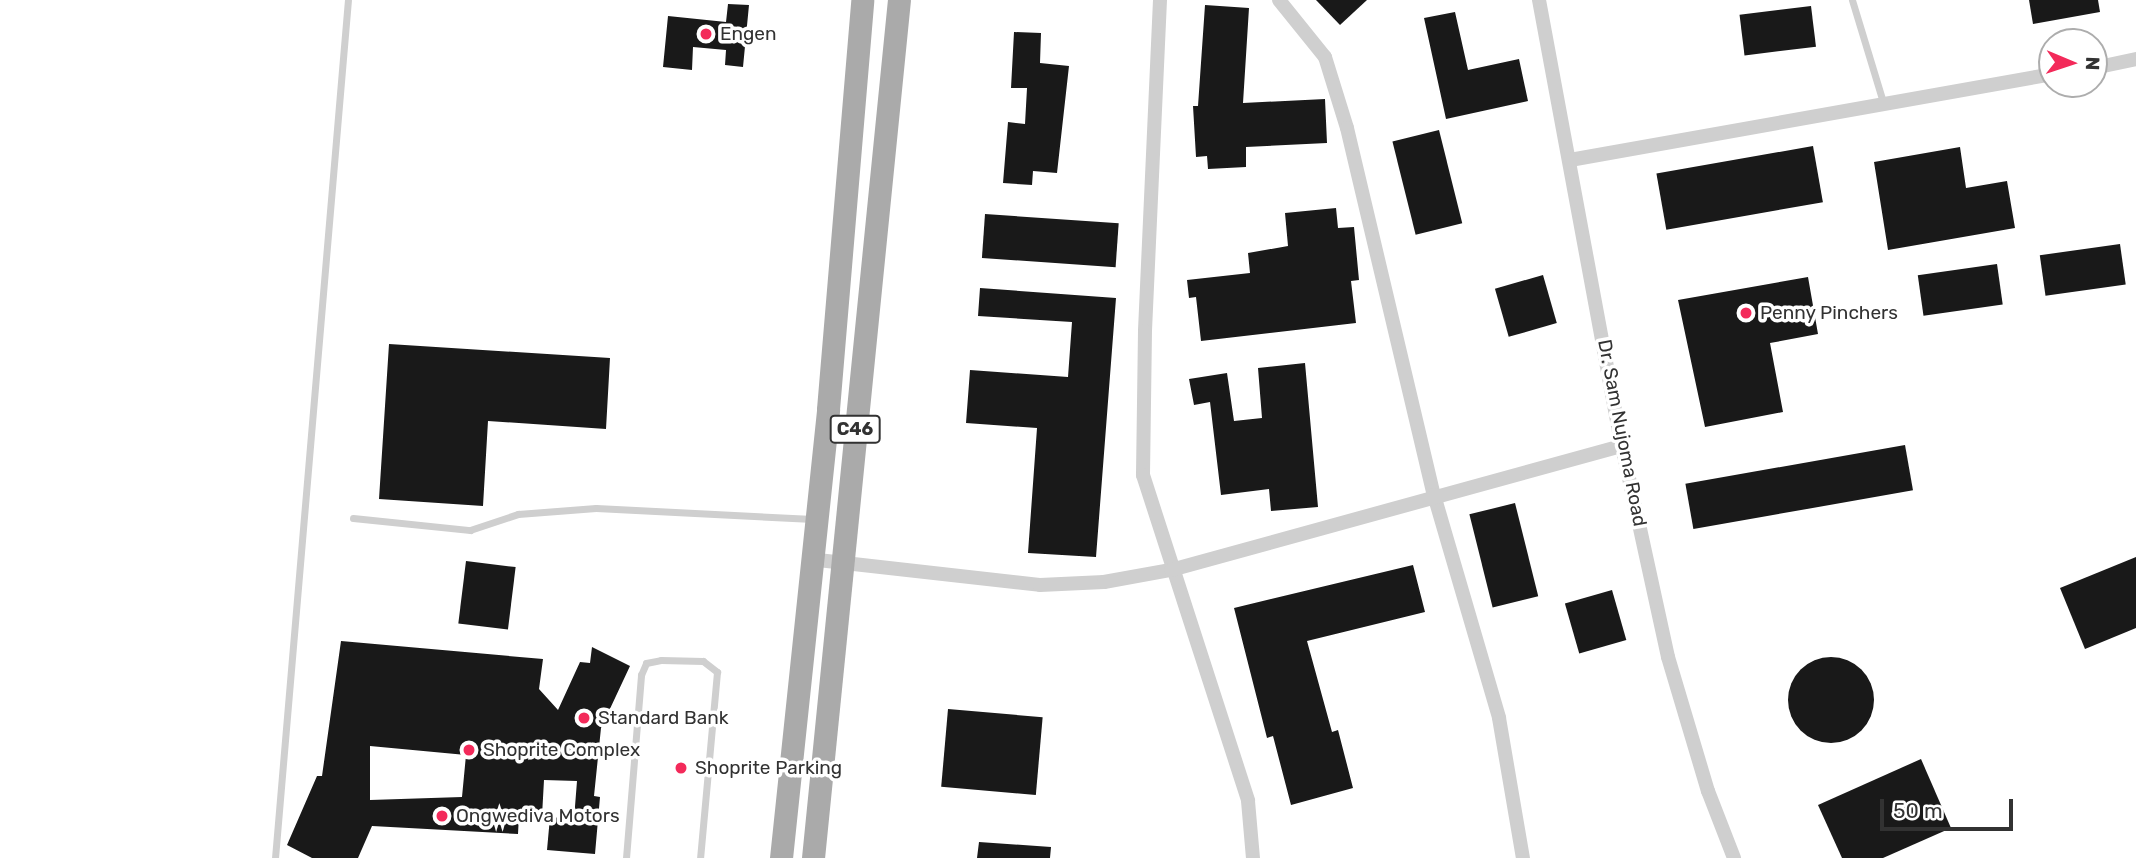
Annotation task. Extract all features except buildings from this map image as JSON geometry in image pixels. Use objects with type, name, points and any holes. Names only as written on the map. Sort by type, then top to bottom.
[{"type":"main road","name":"C46","points":[[781,858],[809,559],[828,409],[862,0]]},
{"type":"main road","name":"C46","points":[[813,858],[898,0]]},
{"type":"street","points":[[1160,0],[1143,459],[1146,491],[1248,801],[1253,858]]},
{"type":"street","points":[[1279,0],[1325,57],[1434,495],[1499,718],[1523,858]]},
{"type":"street","name":"Dr. Sam Nujoma Road","points":[[1539,0],[1622,446],[1668,657],[1708,791],[1734,858]]},
{"type":"street","points":[[2108,65],[2136,59]]},
{"type":"street","points":[[1570,160],[2038,76]]},
{"type":"street","points":[[809,559],[1040,584],[1104,582],[1171,570],[1434,495],[1622,446]]},
{"type":"lane","points":[[275,858],[348,0]]},
{"type":"lane","points":[[1852,0],[1883,102]]},
{"type":"lane","points":[[353,518],[470,530],[518,514],[596,508],[814,519]]},
{"type":"lane","points":[[626,858],[641,675],[646,663],[662,660],[703,661],[717,671],[700,858]]},
{"type":"place","name":"Engen","points":[[706,34]]},
{"type":"place","name":"Penny Pinchers","points":[[1746,313]]},
{"type":"place","name":"Standard Bank","points":[[584,718]]},
{"type":"place","name":"Shoprite Complex","points":[[469,750]]},
{"type":"place","name":"Shoprite Parking","points":[[681,768]]},
{"type":"place","name":"Ongwediva Motors","points":[[442,816]]}]
